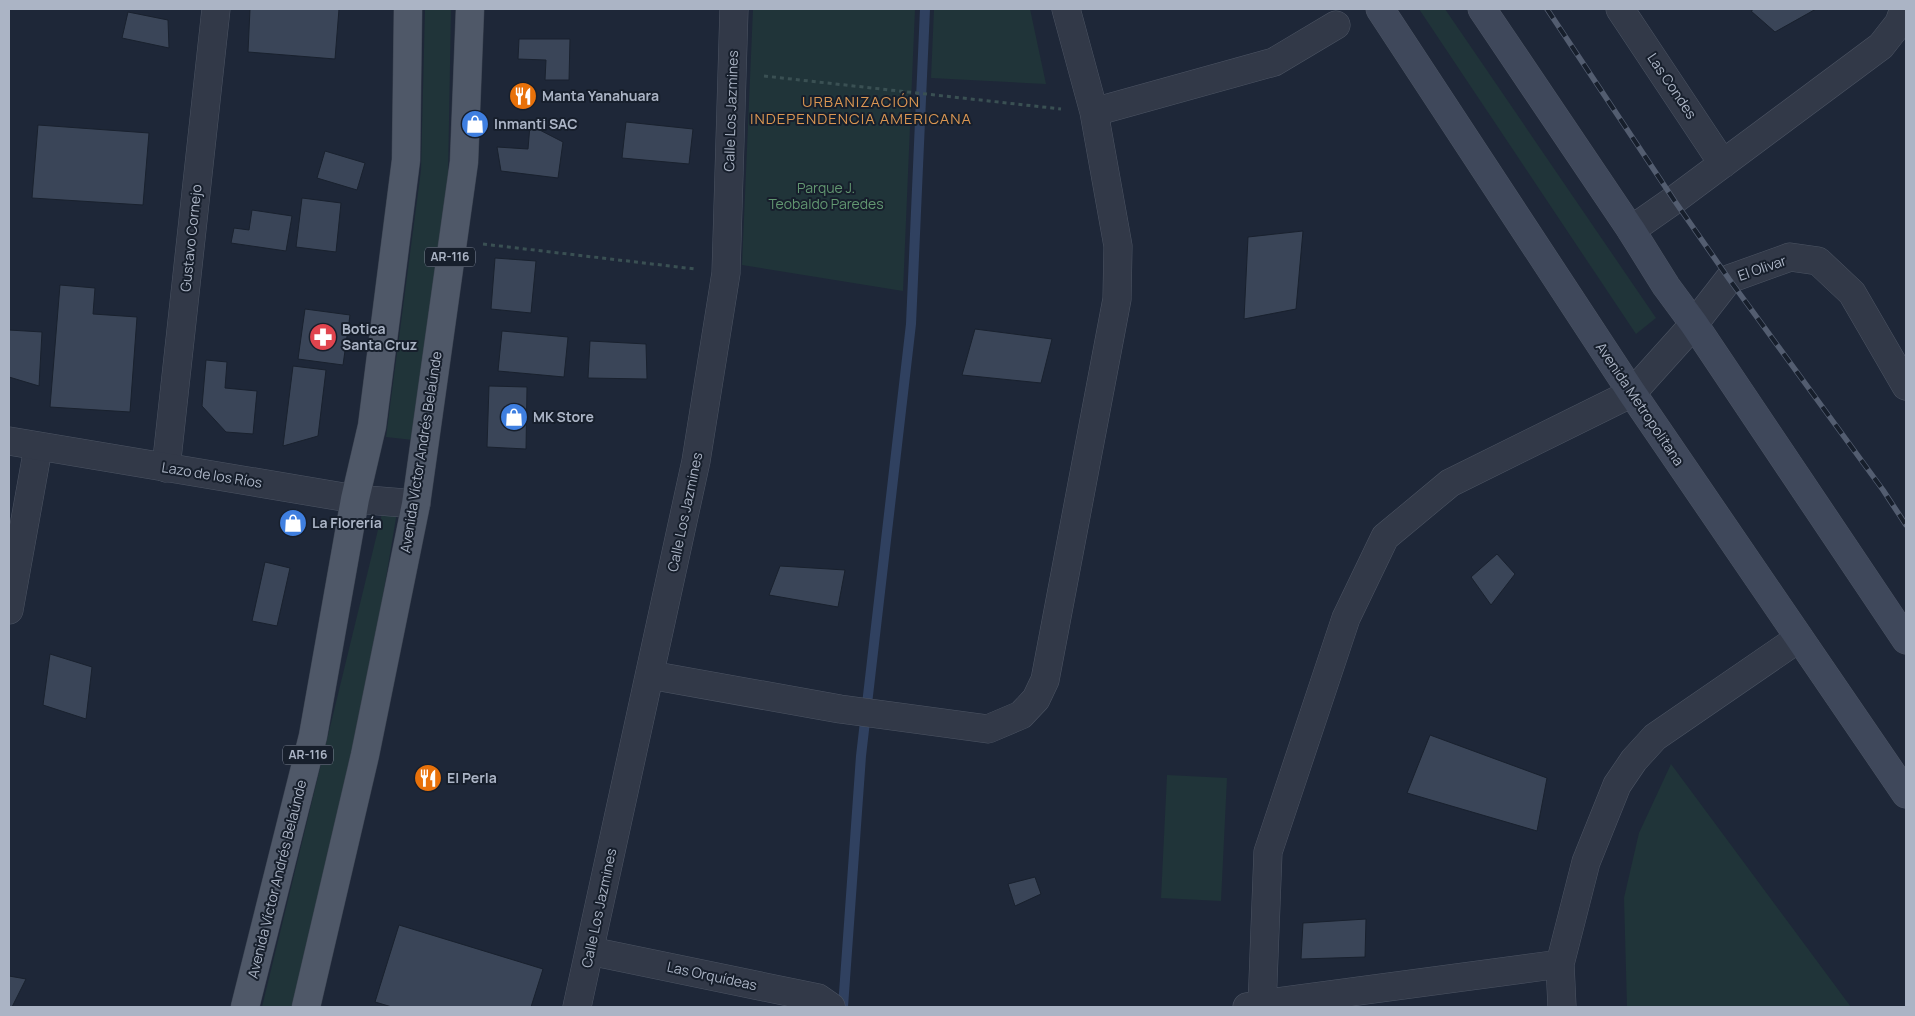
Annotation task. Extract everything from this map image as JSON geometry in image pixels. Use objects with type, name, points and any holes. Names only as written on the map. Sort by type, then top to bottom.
[{"type":"main road","name":"Avenida Víctor Andrés Belaúnde","points":[[245,1007],[313,736],[355,499],[372,426],[406,160],[408,9]]},
{"type":"main road","name":"Avenida Víctor Andrés Belaúnde","points":[[306,1007],[365,755],[416,504],[464,162],[470,9]]},
{"type":"main road","name":"Avenida Metropolitana","points":[[1380,9],[1632,393],[1906,794]]},
{"type":"main road","points":[[1482,9],[1631,230],[1666,286],[1694,324],[1906,640]]},
{"type":"street","name":"Gustavo Cornejo","points":[[166,468],[216,9]]},
{"type":"street","name":"Calle Los Jazmines","points":[[577,1007],[696,461],[726,273],[734,9]]},
{"type":"street","points":[[650,675],[894,718],[988,729],[1020,715],[1036,699],[1045,680],[1117,299],[1118,246],[1094,112],[1066,9]]},
{"type":"street","name":"Las Condes","points":[[1620,9],[1723,164]]},
{"type":"street","points":[[1631,230],[1881,46],[1898,13]]},
{"type":"street","points":[[1094,112],[1274,62],[1336,25]]},
{"type":"street","name":"El Olivar","points":[[1632,393],[1694,324],[1729,279],[1790,257],[1818,261],[1852,293],[1906,386]]},
{"type":"street","points":[[1560,964],[1257,1006],[1268,852],[1346,618],[1385,537],[1450,484],[1632,393]]},
{"type":"street","name":"Lazo de los Ríos","points":[[9,441],[38,448],[355,499],[416,504]]},
{"type":"street","points":[[9,610],[38,448]]},
{"type":"street","points":[[1562,1007],[1560,964],[1586,862],[1617,785],[1634,760],[1655,737],[1799,638]]},
{"type":"street","name":"Las Orquídeas","points":[[590,951],[824,1003]]},
{"type":"path","points":[[732,72],[1094,112]]},
{"type":"path","points":[[452,240],[726,273]]},
{"type":"green space","points":[[425,9],[451,9],[448,176],[413,440],[386,437],[421,170]]},
{"type":"green space","name":"Parque J. Teobaldo Paredes","points":[[753,9],[915,9],[903,291],[742,265]]},
{"type":"green space","points":[[934,9],[1030,9],[1046,84],[931,78]]},
{"type":"green space","points":[[1419,9],[1445,9],[1656,318],[1636,334]]},
{"type":"green space","points":[[384,505],[397,512],[340,852],[300,1007],[262,1007]]},
{"type":"green space","points":[[1671,764],[1851,1007],[1627,1007],[1624,898],[1639,833]]},
{"type":"green space","points":[[1167,775],[1227,778],[1221,901],[1161,898]]},
{"type":"building","points":[[250,9],[339,9],[335,59],[248,52]]},
{"type":"building","points":[[1754,9],[1816,9],[1775,32],[1751,11]]},
{"type":"building","points":[[128,12],[168,20],[169,48],[122,38]]},
{"type":"building","points":[[519,39],[570,39],[569,80],[545,80],[546,60],[518,59]]},
{"type":"building","points":[[626,122],[693,129],[689,164],[622,158]]},
{"type":"building","points":[[38,125],[149,133],[143,205],[32,198]]},
{"type":"building","points":[[530,125],[563,142],[558,178],[501,171],[497,147],[528,149]]},
{"type":"building","points":[[325,151],[365,163],[357,190],[317,178]]},
{"type":"building","points":[[302,198],[341,203],[336,252],[296,247]]},
{"type":"building","points":[[252,210],[292,216],[286,251],[231,243],[234,228],[249,230]]},
{"type":"building","points":[[1303,231],[1296,309],[1244,319],[1248,237]]},
{"type":"building","points":[[495,258],[536,261],[531,313],[491,309]]},
{"type":"building","points":[[60,285],[95,288],[93,314],[137,317],[130,412],[50,407]]},
{"type":"building","points":[[305,309],[350,315],[343,365],[298,359]]},
{"type":"building","points":[[975,329],[1052,339],[1041,383],[962,375]]},
{"type":"building","points":[[9,330],[42,332],[39,386],[9,377]]},
{"type":"building","points":[[502,331],[568,337],[564,377],[498,371]]},
{"type":"building","points":[[590,341],[646,344],[647,379],[588,378]]},
{"type":"building","points":[[206,360],[227,362],[225,388],[257,391],[253,434],[226,432],[202,406]]},
{"type":"building","points":[[293,366],[326,370],[318,436],[283,446]]},
{"type":"building","points":[[489,386],[527,387],[526,449],[487,447]]},
{"type":"building","points":[[1497,554],[1515,574],[1491,605],[1471,577]]},
{"type":"building","points":[[265,562],[290,568],[277,626],[252,621]]},
{"type":"building","points":[[780,566],[845,570],[838,607],[769,595]]},
{"type":"building","points":[[50,654],[92,667],[86,719],[43,705]]},
{"type":"building","points":[[1430,735],[1547,778],[1537,831],[1407,793]]},
{"type":"building","points":[[1035,877],[1041,894],[1015,906],[1008,884]]},
{"type":"building","points":[[1366,919],[1365,957],[1301,959],[1303,923]]},
{"type":"building","points":[[399,925],[543,969],[531,1007],[392,1007],[375,1002]]},
{"type":"building","points":[[9,976],[26,979],[12,1007],[9,1007]]},
{"type":"waterway","points":[[843,1007],[861,756],[911,324],[925,9]]},
{"type":"railway","points":[[1547,9],[1674,200],[1729,279],[1883,490],[1906,525]]},
{"type":"place","name":"Manta Yanahuara","points":[[523,96]]},
{"type":"place","name":"Inmanti SAC","points":[[475,124]]},
{"type":"place","name":"Botica Santa Cruz","points":[[323,337]]},
{"type":"place","name":"MK Store","points":[[514,417]]},
{"type":"place","name":"La Florería","points":[[293,523]]},
{"type":"place","name":"El Perla","points":[[428,778]]},
{"type":"district","name":"URBANIZACIÓN INDEPENDENCIA AMERICANA","points":[[861,110]]}]
